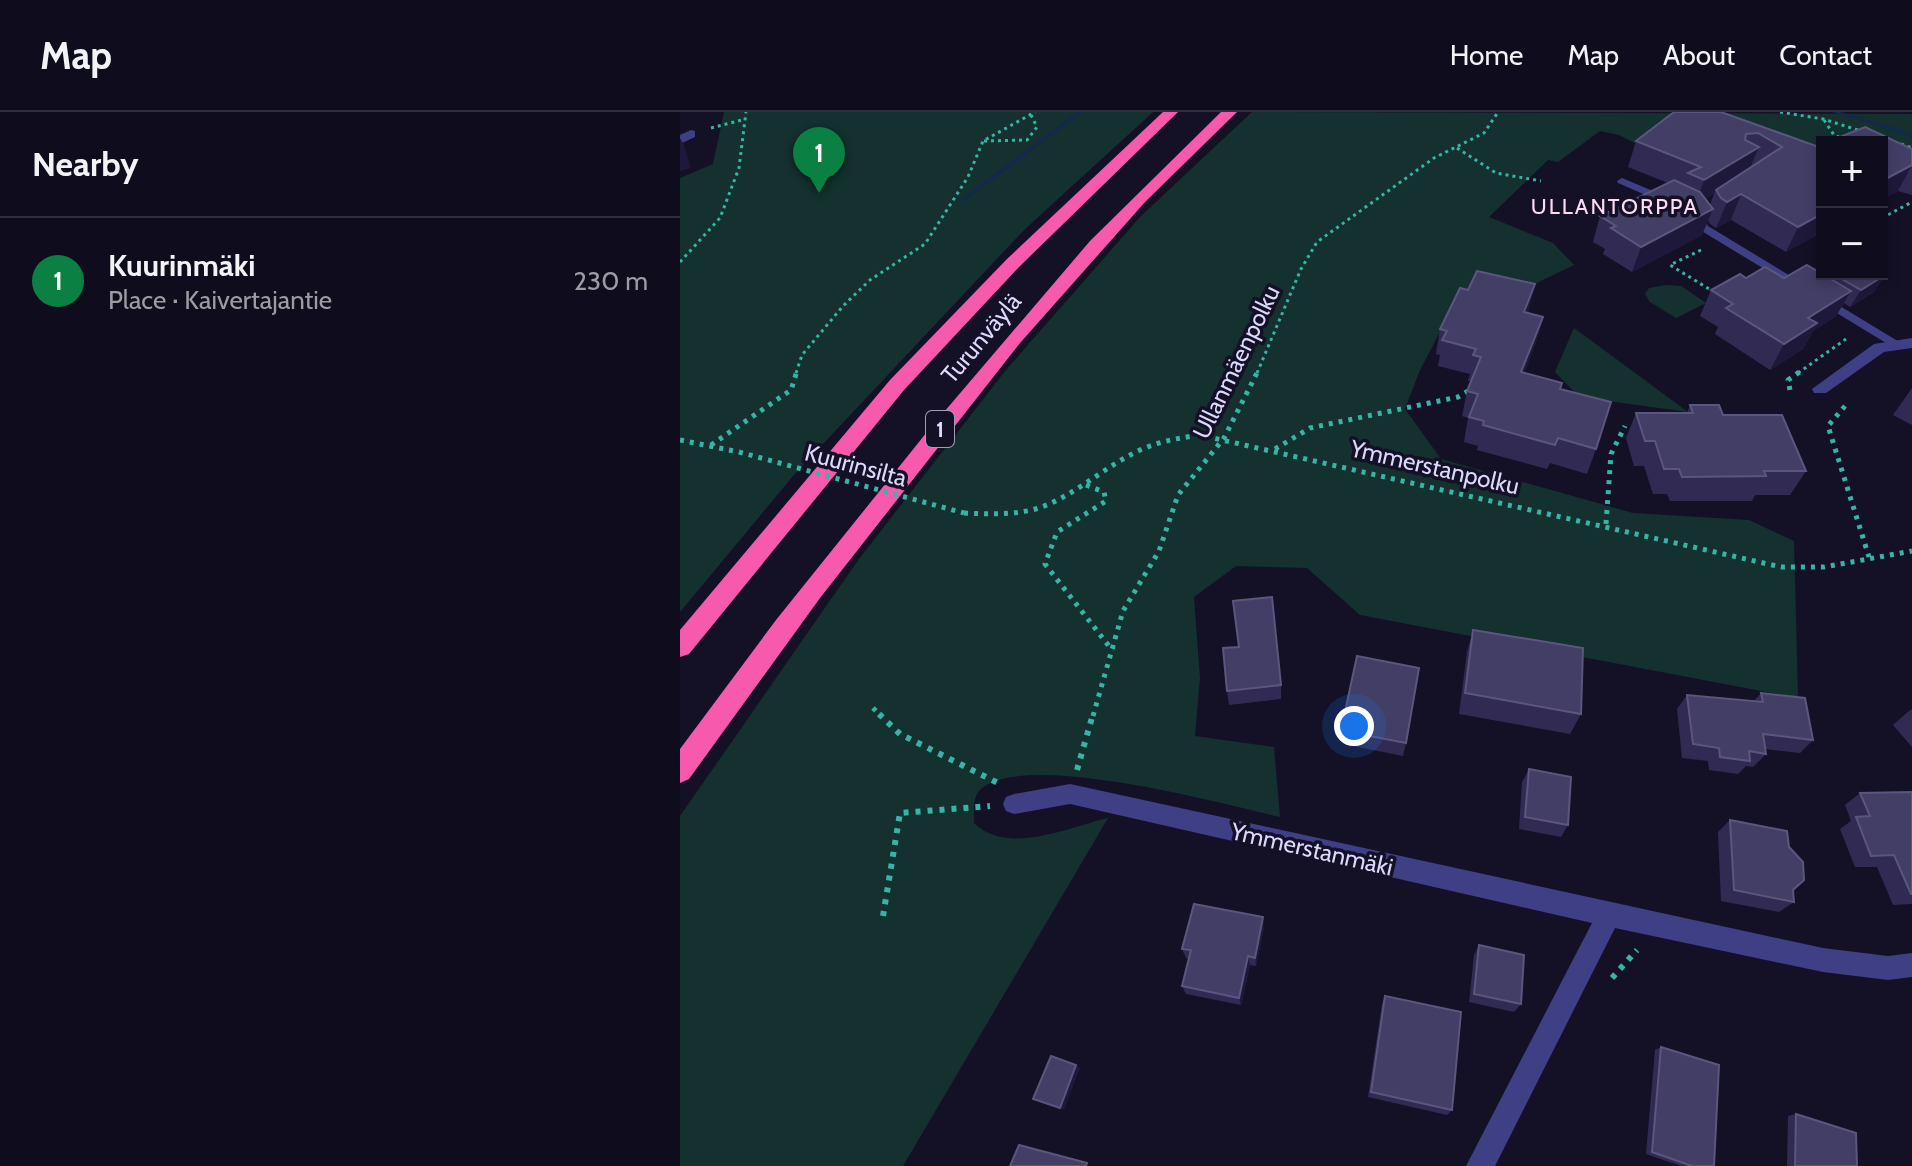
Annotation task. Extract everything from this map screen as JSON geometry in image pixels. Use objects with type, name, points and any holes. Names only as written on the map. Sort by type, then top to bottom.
[{"type":"highway","name":"Turunväylä","points":[[680,647],[897,385],[1034,243],[1171,112]]},
{"type":"highway","name":"Turunväylä","points":[[680,771],[829,570],[961,401],[1059,287],[1230,112]]},
{"type":"street","points":[[1820,389],[1880,348],[1895,343],[1912,343]]},
{"type":"street","name":"Ymmerstanmäki","points":[[1014,804],[1070,794],[1823,960],[1888,968],[1912,965]]},
{"type":"street","points":[[1480,1166],[1609,915]]},
{"type":"lane","points":[[1622,181],[1696,213],[1704,228],[1895,343]]},
{"type":"lane","points":[[1696,213],[1708,206]]},
{"type":"path","points":[[680,262],[720,218],[739,168],[742,120],[746,112]]},
{"type":"path","name":"Ullanmäenpolku","points":[[1070,794],[1123,611],[1159,551],[1178,495],[1224,438],[1317,242],[1434,158],[1484,133],[1498,112]]},
{"type":"path","points":[[1780,112],[1823,119],[1867,134]]},
{"type":"path","points":[[711,445],[791,390],[802,355],[843,306],[870,280],[925,244],[968,177],[983,141],[1033,114],[1037,127],[1027,140],[983,141]]},
{"type":"path","points":[[1823,119],[1836,136]]},
{"type":"path","points":[[685,137],[742,120]]},
{"type":"path","points":[[1897,143],[1912,148]]},
{"type":"path","points":[[1457,148],[1496,173],[1541,181]]},
{"type":"path","points":[[1888,215],[1912,202]]},
{"type":"path","points":[[1723,239],[1670,265],[1713,292],[1727,290]]},
{"type":"path","points":[[1274,449],[1310,428],[1458,397],[1481,388]]},
{"type":"path","points":[[1845,406],[1828,426],[1869,557]]},
{"type":"path","points":[[1606,524],[1611,454],[1625,426]]},
{"type":"path","name":"Ymmerstanpolku","points":[[964,513],[988,517],[1021,514],[1058,502],[1147,446],[1182,436],[1224,438],[1606,524],[1781,567],[1824,567],[1912,551]]},
{"type":"path","name":"Kuurinsilta","points":[[680,440],[739,452],[964,513]]},
{"type":"path","points":[[1085,485],[1104,492],[1106,501],[1057,532],[1045,564],[1112,650]]},
{"type":"path","points":[[873,708],[900,734],[1003,785],[1014,804],[900,813],[883,916]]},
{"type":"path","points":[[1604,993],[1620,965],[1633,952],[1648,946]]},
{"type":"green space","points":[[724,112],[1153,112],[1024,230],[793,476],[680,612],[680,178],[713,164]]},
{"type":"green space","points":[[1252,112],[1912,114],[1912,158],[1888,145],[1888,136],[1816,136],[1816,158],[1649,150],[1619,135],[1600,131],[1558,162],[1548,160],[1489,217],[1553,243],[1574,265],[1524,289],[1462,290],[1420,370],[1405,409],[1441,459],[1633,513],[1749,520],[1794,541],[1798,698],[1360,615],[1307,568],[1236,566],[1194,597],[1200,678],[1195,736],[1274,747],[1280,817],[1172,792],[1080,777],[1038,775],[1004,778],[981,789],[975,800],[974,823],[988,833],[1004,837],[1039,836],[1108,818],[903,1166],[680,1166],[680,816],[859,559],[1006,370],[1141,216]]},
{"type":"green space","points":[[1681,286],[1706,303],[1676,318],[1650,302],[1645,294],[1649,288]]},
{"type":"green space","points":[[1574,328],[1688,412],[1579,397],[1555,372]]},
{"type":"building","points":[[1674,112],[1721,112],[1816,146],[1816,217],[1798,227],[1741,194],[1727,202],[1721,198],[1716,190],[1782,147],[1758,133],[1746,134],[1745,140],[1759,147],[1704,180],[1688,173],[1701,167],[1636,141]]},
{"type":"building","points":[[1865,127],[1884,136],[1842,136]]},
{"type":"building","points":[[1888,138],[1912,149],[1912,165],[1888,178]]},
{"type":"building","points":[[1674,180],[1700,192],[1713,209],[1641,247],[1611,228],[1616,226],[1600,216]]},
{"type":"building","points":[[1807,265],[1816,270],[1816,280],[1832,280],[1851,291],[1808,318],[1817,323],[1784,344],[1726,308],[1733,304],[1711,290],[1740,274],[1746,278],[1765,267],[1784,278]]},
{"type":"building","points":[[1477,271],[1535,284],[1524,312],[1543,317],[1521,372],[1562,383],[1560,389],[1611,402],[1596,449],[1558,438],[1555,445],[1483,425],[1484,421],[1469,417],[1478,394],[1467,391],[1481,357],[1473,355],[1476,349],[1442,340],[1447,331],[1440,329],[1460,288],[1468,290]]},
{"type":"building","points":[[1844,280],[1877,280],[1861,290]]},
{"type":"building","points":[[1690,405],[1719,405],[1723,415],[1782,415],[1806,471],[1764,471],[1766,476],[1682,477],[1679,469],[1664,469],[1655,441],[1645,441],[1636,413],[1693,413]]},
{"type":"building","points":[[1272,597],[1281,685],[1227,691],[1223,648],[1239,647],[1233,601]]},
{"type":"building","points":[[1473,630],[1583,648],[1581,714],[1465,693]]},
{"type":"building","points":[[1357,656],[1419,668],[1406,743],[1349,732],[1351,722],[1343,721]]},
{"type":"building","points":[[1761,693],[1805,698],[1813,740],[1763,734],[1766,754],[1749,751],[1750,761],[1720,757],[1719,748],[1693,744],[1687,695],[1763,702]]},
{"type":"building","points":[[1529,769],[1571,777],[1568,825],[1525,817]]},
{"type":"building","points":[[1912,792],[1911,894],[1894,855],[1871,856],[1856,817],[1870,816],[1860,793]]},
{"type":"building","points":[[1730,820],[1787,831],[1789,847],[1803,862],[1804,880],[1793,890],[1794,902],[1734,890]]},
{"type":"building","points":[[1194,904],[1263,917],[1255,958],[1248,956],[1239,998],[1182,986],[1191,950],[1182,949]]},
{"type":"building","points":[[1479,945],[1524,955],[1521,1004],[1474,994]]},
{"type":"building","points":[[1385,996],[1461,1012],[1452,1110],[1371,1092]]},
{"type":"building","points":[[1661,1047],[1719,1065],[1714,1166],[1692,1166],[1652,1152]]},
{"type":"building","points":[[1051,1056],[1076,1065],[1060,1108],[1033,1099]]},
{"type":"building","points":[[1796,1114],[1856,1133],[1857,1166],[1795,1166]]},
{"type":"building","points":[[1019,1145],[1087,1163],[1086,1166],[1010,1166]]},
{"type":"waterway","points":[[963,200],[1081,112]]},
{"type":"waterway","points":[[1835,112],[1912,135]]},
{"type":"place","name":"Kuurinmäki","points":[[819,193]]},
{"type":"district","name":"ULLANTORPPA","points":[[1615,206]]}]
